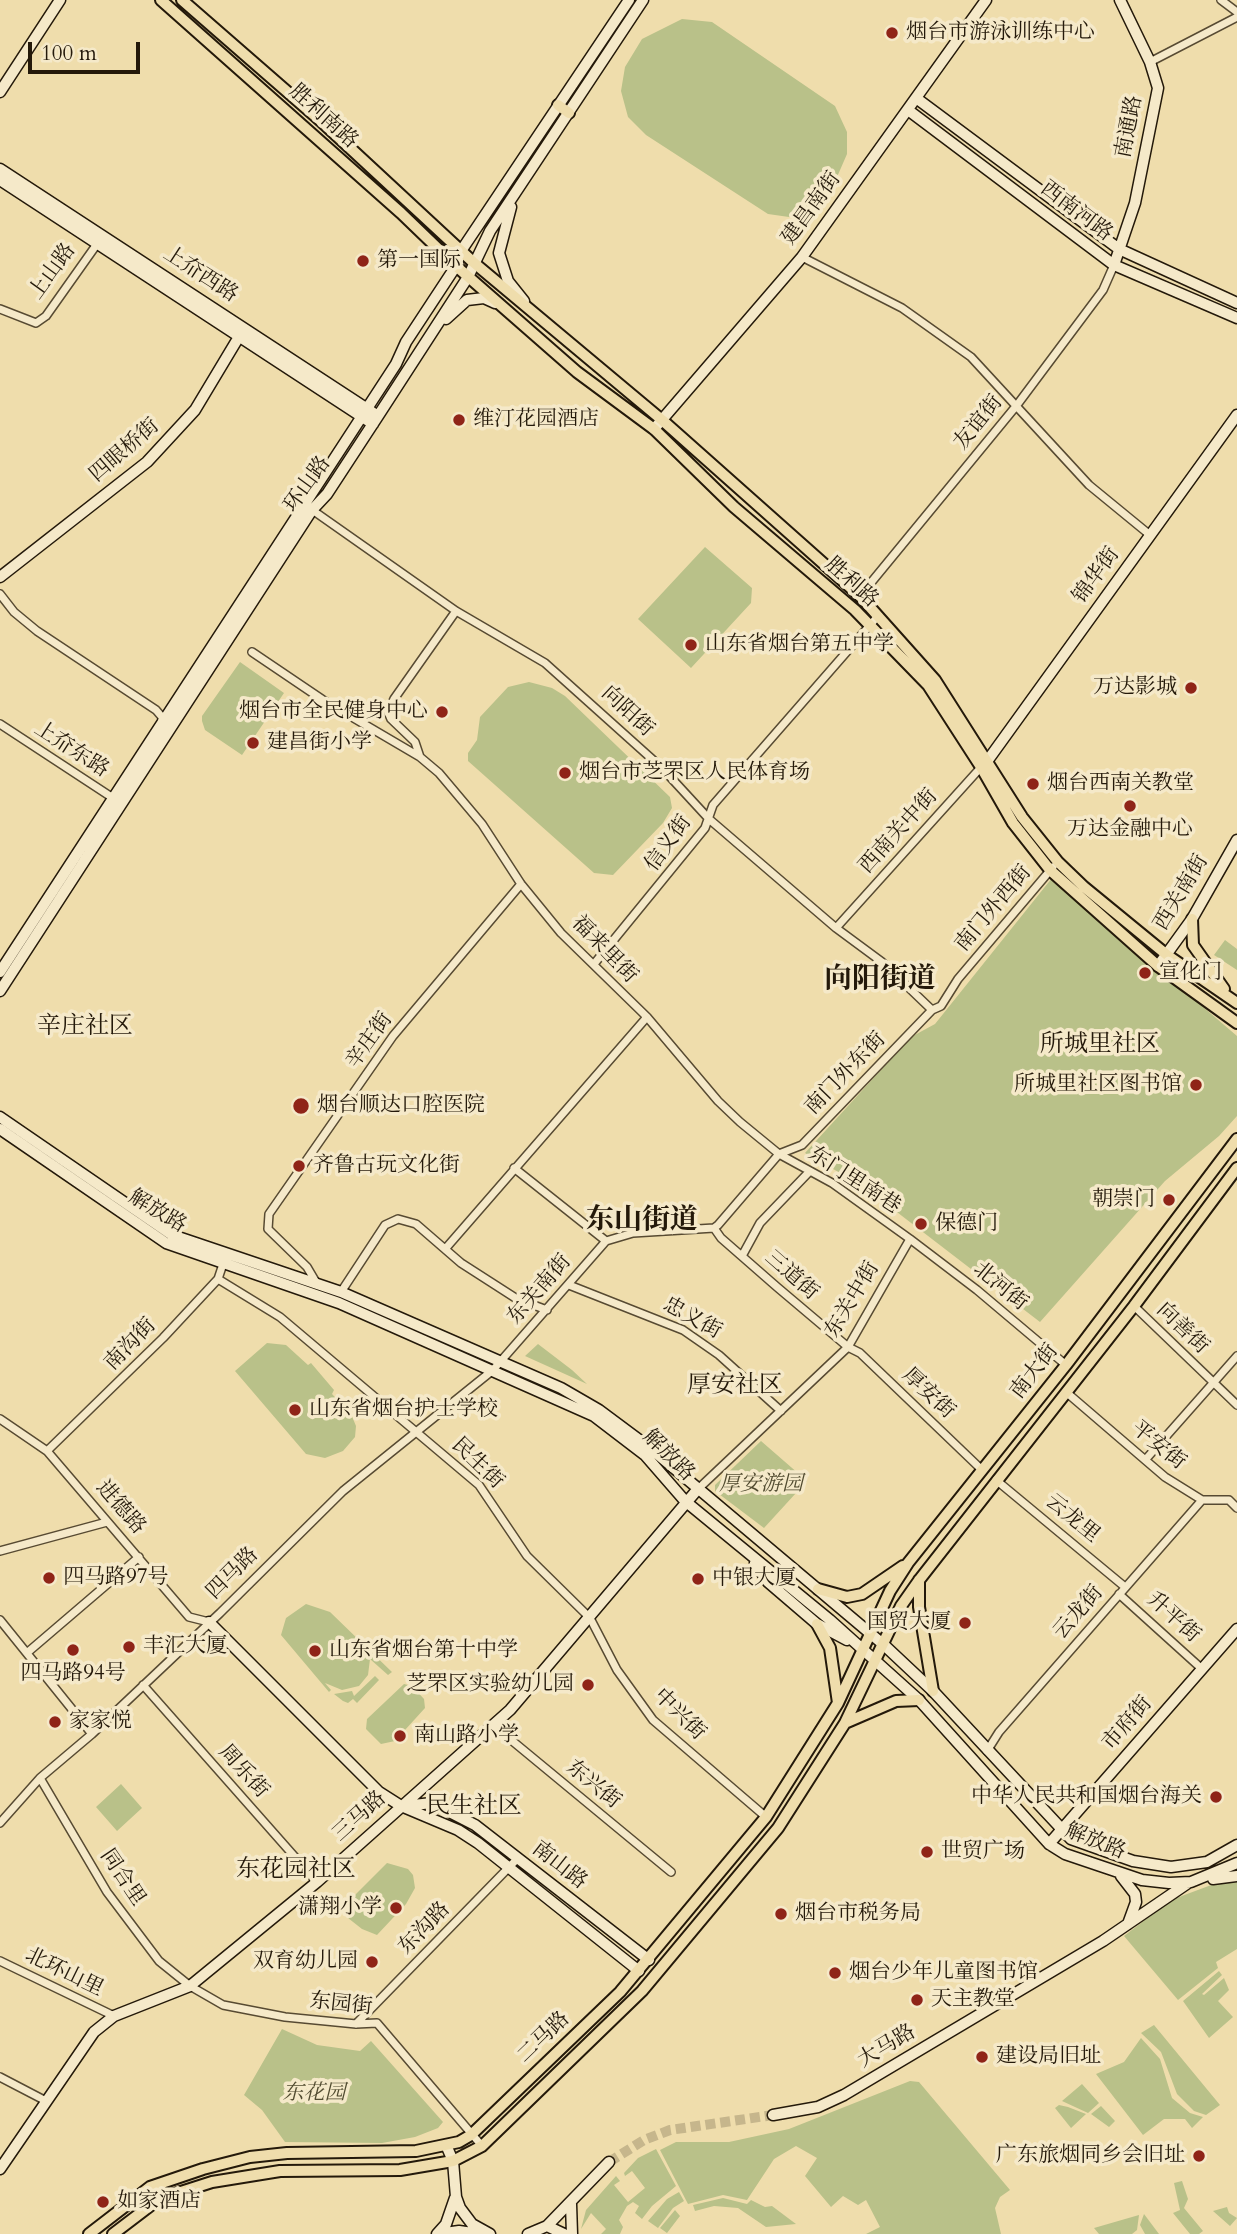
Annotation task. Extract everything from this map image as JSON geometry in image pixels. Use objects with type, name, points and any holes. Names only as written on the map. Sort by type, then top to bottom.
[{"type":"main road","points":[[0,92],[5,75],[60,0]]},
{"type":"main road","name":"胜利南路","points":[[161,0],[401,213],[456,266]]},
{"type":"main road","name":"胜利南路","points":[[182,0],[322,121],[461,251]]},
{"type":"main road","name":"环山路","points":[[0,972],[363,412],[456,266],[461,251],[629,0]]},
{"type":"main road","name":"环山路","points":[[0,991],[312,510],[327,494],[468,277],[473,262],[581,90],[643,0]]},
{"type":"main road","name":"建昌南街","points":[[653,429],[802,257],[986,0]]},
{"type":"main road","name":"南通路","points":[[1115,265],[1136,203],[1158,88],[1150,62],[1120,0]]},
{"type":"main road","name":"西南河路","points":[[916,98],[1119,249],[1237,303]]},
{"type":"main road","points":[[558,105],[569,113]]},
{"type":"main road","name":"西南河路","points":[[908,110],[1115,265],[1237,318]]},
{"type":"main road","name":"上夼西路","points":[[0,169],[375,420]]},
{"type":"main road","name":"上夼西路","points":[[0,180],[97,244],[243,331]]},
{"type":"main road","points":[[523,183],[502,233],[499,253],[508,281],[534,313]]},
{"type":"main road","name":"胜利路","points":[[461,251],[662,420],[860,596],[935,680],[984,763]]},
{"type":"main road","name":"胜利路","points":[[456,266],[577,372],[653,429],[734,507],[870,627],[928,685],[1076,897],[1158,966],[1237,1023]]},
{"type":"main road","points":[[424,342],[457,306],[467,300],[484,298],[504,308]]},
{"type":"main road","name":"四眼桥街","points":[[0,577],[147,462],[195,410],[243,331]]},
{"type":"main road","name":"锦华街","points":[[984,763],[1237,415]]},
{"type":"main road","name":"西关南街","points":[[1158,966],[1192,919],[1237,840]]},
{"type":"main road","name":"胜利路","points":[[1054,866],[1167,955],[1235,1001]]},
{"type":"main road","points":[[1192,919],[1191,937],[1198,954],[1235,1001]]},
{"type":"main road","name":"解放路","points":[[0,1117],[160,1228],[225,1259],[493,1370],[594,1416],[645,1454],[685,1501],[877,1661],[919,1700],[1049,1844],[1076,1860],[1142,1880],[1191,1882],[1237,1863]]},
{"type":"main road","name":"解放路","points":[[0,1129],[155,1237],[225,1259],[317,1282],[501,1361],[599,1410],[650,1448],[871,1633],[933,1691],[1060,1831],[1087,1846],[1133,1861],[1171,1867],[1195,1865],[1236,1847]]},
{"type":"main road","name":"南大街","points":[[871,1633],[890,1591],[908,1563],[1066,1365],[1237,1139]]},
{"type":"main road","name":"南大街","points":[[884,1645],[901,1606],[919,1579],[1134,1306],[1237,1168]]},
{"type":"main road","name":"三马路","points":[[0,2169],[94,2032],[114,2016],[190,1986],[317,1882],[493,1725],[529,1691],[685,1501],[697,1490]]},
{"type":"main road","points":[[747,1551],[768,1582],[817,1624],[854,1642]]},
{"type":"main road","points":[[818,1588],[847,1597],[862,1594],[908,1563]]},
{"type":"main road","points":[[919,1579],[919,1607],[930,1659],[933,1691]]},
{"type":"main road","name":"南山路","points":[[209,1622],[379,1792],[401,1806],[458,1830],[639,1970]]},
{"type":"main road","points":[[817,1624],[830,1648],[838,1703]]},
{"type":"main road","name":"市府街","points":[[1049,1844],[1237,1629]]},
{"type":"main road","name":"二马路","points":[[89,2234],[150,2187],[238,2160],[287,2153],[416,2151],[446,2145],[471,2135],[649,1960],[766,1817],[838,1703],[871,1633]]},
{"type":"main road","name":"二马路","points":[[113,2234],[159,2199],[252,2173],[338,2168],[400,2170],[453,2161],[482,2146],[642,1991],[778,1828],[845,1723],[884,1645]]},
{"type":"main road","points":[[845,1723],[896,1701],[919,1700]]},
{"type":"main road","name":"南山路","points":[[401,1806],[432,1803],[452,1811],[518,1858],[649,1960]]},
{"type":"main road","points":[[1191,1882],[1195,1865]]},
{"type":"main road","points":[[1118,1873],[1135,1894],[1136,1902],[1128,1924]]},
{"type":"main road","name":"大马路","points":[[773,2115],[818,2107],[844,2095],[1128,1924],[1191,1882],[1237,1876]]},
{"type":"main road","points":[[446,2145],[453,2161],[456,2197],[460,2208],[472,2224],[490,2234]]},
{"type":"main road","points":[[528,2234],[547,2226],[609,2162]]},
{"type":"main road","points":[[437,2234],[446,2224],[456,2197]]},
{"type":"main road","points":[[570,2204],[572,2234]]},
{"type":"main road","points":[[547,2226],[564,2234]]},
{"type":"main road","points":[[437,2234],[459,2231],[479,2234]]},
{"type":"street","points":[[1150,62],[1237,15],[1221,0]]},
{"type":"street","name":"上山路","points":[[0,309],[36,323],[46,316],[97,244]]},
{"type":"street","points":[[802,257],[913,316],[971,357],[1089,485],[1150,535]]},
{"type":"street","name":"友谊街","points":[[860,596],[1017,405],[1103,290],[1115,265]]},
{"type":"street","name":"向阳街","points":[[303,503],[456,611],[545,663],[662,768],[709,819],[836,928],[882,962],[932,1010]]},
{"type":"street","points":[[0,594],[13,612],[37,631],[156,710],[162,716],[162,723]]},
{"type":"street","name":"福来里街","points":[[420,757],[415,742],[391,719],[389,708],[456,611]]},
{"type":"street","name":"信义街","points":[[594,964],[705,828],[713,805],[878,616]]},
{"type":"street","name":"福来里街","points":[[253,652],[323,700],[420,757],[439,774],[482,824],[521,884],[561,933],[647,1017],[718,1101],[779,1154]]},
{"type":"street","name":"上夼东路","points":[[0,724],[122,804]]},
{"type":"street","name":"西南关中街","points":[[836,928],[984,763]]},
{"type":"street","name":"南门外西街","points":[[932,1010],[941,1006],[958,979],[1054,866]]},
{"type":"street","name":"辛庄街","points":[[317,1282],[307,1267],[268,1229],[269,1214],[393,1036],[521,884]]},
{"type":"street","name":"南门外东街","points":[[779,1154],[802,1145],[932,1010]]},
{"type":"street","points":[[446,1248],[647,1017]]},
{"type":"street","points":[[514,1168],[606,1241],[633,1233],[714,1228],[779,1154]]},
{"type":"street","name":"东门里南巷","points":[[779,1154],[832,1183],[910,1239]]},
{"type":"street","points":[[742,1256],[760,1223],[809,1172]]},
{"type":"street","points":[[341,1292],[391,1221],[398,1219],[416,1224],[461,1263],[516,1298],[547,1310]]},
{"type":"street","name":"三道街","points":[[714,1228],[742,1256],[848,1347]]},
{"type":"street","name":"北河街","points":[[910,1239],[977,1290],[1066,1365]]},
{"type":"street","name":"东关中街","points":[[697,1490],[848,1347],[910,1239]]},
{"type":"street","name":"东关南街","points":[[501,1361],[606,1241]]},
{"type":"street","name":"南沟街","points":[[47,1451],[122,1381],[218,1279],[225,1259]]},
{"type":"street","name":"民生街","points":[[218,1279],[280,1317],[479,1485],[527,1556],[590,1618]]},
{"type":"street","points":[[314,1294],[317,1282]]},
{"type":"street","name":"忠义街","points":[[569,1285],[683,1330],[719,1355],[781,1411]]},
{"type":"street","name":"向善街","points":[[1134,1306],[1237,1405]]},
{"type":"street","name":"厚安街","points":[[848,1347],[860,1353],[982,1469]]},
{"type":"street","points":[[1146,1459],[1237,1356]]},
{"type":"street","name":"四马路","points":[[0,1823],[40,1778],[92,1734],[335,1498],[501,1361]]},
{"type":"street","name":"平安街","points":[[1066,1392],[1166,1477],[1202,1500],[1229,1500],[1237,1508]]},
{"type":"street","name":"进德路","points":[[0,1419],[47,1451],[189,1617],[209,1622]]},
{"type":"street","name":"云龙里","points":[[995,1480],[1122,1590]]},
{"type":"street","name":"云龙街","points":[[987,1751],[999,1732],[1202,1500]]},
{"type":"street","points":[[0,1551],[107,1522]]},
{"type":"street","points":[[28,1652],[139,1557]]},
{"type":"street","name":"升平街","points":[[1122,1590],[1202,1669]]},
{"type":"street","name":"中兴街","points":[[590,1618],[617,1670],[653,1720],[766,1817]]},
{"type":"street","points":[[0,1620],[92,1734]]},
{"type":"street","name":"周乐街","points":[[143,1685],[317,1882]]},
{"type":"street","name":"东兴街","points":[[493,1725],[671,1872]]},
{"type":"street","name":"同合里","points":[[40,1778],[107,1892],[159,1961],[190,1986]]},
{"type":"street","name":"东沟路","points":[[356,2024],[518,1858]]},
{"type":"street","name":"北环山里","points":[[0,1961],[114,2016]]},
{"type":"street","name":"东园街","points":[[190,1986],[223,2005],[258,2013],[356,2024],[377,2023],[482,2146]]},
{"type":"street","points":[[0,2077],[46,2101]]},
{"type":"green space","points":[[682,19],[712,22],[835,106],[847,132],[847,154],[837,177],[815,203],[789,217],[768,214],[646,135],[628,117],[621,91],[625,67],[642,39]]},
{"type":"green space","points":[[705,547],[752,588],[751,603],[691,668],[638,619]]},
{"type":"green space","points":[[240,662],[284,693],[242,755],[205,730],[202,721],[202,716]]},
{"type":"green space","name":"烟台市芝罘区人民体育场","points":[[529,682],[552,688],[565,696],[670,797],[672,808],[663,823],[613,875],[594,873],[468,761],[468,753],[477,740],[480,717],[508,687]]},
{"type":"green space","points":[[1052,878],[1237,1036],[1237,1116],[1219,1136],[1165,1181],[1040,1322],[863,1186],[805,1153],[911,1037],[935,1024]]},
{"type":"green space","points":[[1225,940],[1237,949],[1237,970],[1214,955]]},
{"type":"green space","points":[[267,1343],[286,1345],[308,1365],[311,1363],[334,1390],[332,1394],[351,1414],[356,1426],[355,1437],[343,1451],[325,1458],[306,1454],[235,1371]]},
{"type":"green space","points":[[538,1344],[572,1370],[587,1384],[525,1356]]},
{"type":"green space","name":"厚安游园","points":[[761,1441],[807,1481],[764,1528],[715,1491],[715,1485]]},
{"type":"green space","points":[[306,1604],[330,1612],[392,1672],[388,1675],[370,1659],[368,1675],[359,1686],[342,1690],[325,1683],[331,1690],[329,1692],[281,1635],[286,1618]]},
{"type":"green space","points":[[375,1676],[379,1680],[357,1703],[353,1699],[348,1703],[334,1694],[352,1691],[354,1696]]},
{"type":"green space","points":[[404,1684],[412,1686],[424,1699],[425,1708],[395,1741],[381,1744],[366,1729],[367,1719]]},
{"type":"green space","points":[[121,1784],[142,1808],[117,1831],[96,1807]]},
{"type":"green space","points":[[387,1863],[408,1869],[413,1875],[415,1888],[406,1904],[377,1935],[362,1929],[348,1918],[346,1904]]},
{"type":"green space","points":[[1237,1882],[1237,1949],[1216,1962],[1218,1968],[1178,2000],[1124,1936],[1171,1900],[1214,1884]]},
{"type":"green space","points":[[1219,1971],[1222,1975],[1202,1994],[1224,1978],[1229,1990],[1218,2001],[1233,2017],[1209,2038],[1183,2001]]},
{"type":"green space","points":[[1154,2025],[1220,2105],[1206,2115],[1194,2111],[1177,2094],[1161,2052],[1141,2033]]},
{"type":"green space","name":"东花园","points":[[282,2029],[317,2045],[360,2051],[371,2041],[443,2122],[438,2128],[415,2137],[382,2143],[285,2142],[262,2110],[244,2095]]},
{"type":"green space","points":[[1141,2038],[1160,2059],[1172,2098],[1190,2113],[1203,2117],[1192,2128],[1185,2119],[1164,2119],[1143,2135],[1096,2074],[1124,2062]]},
{"type":"green space","points":[[910,2081],[919,2082],[1010,2190],[1000,2197],[995,2208],[1001,2234],[866,2234],[880,2227],[866,2200],[858,2205],[843,2196],[831,2207],[805,2176],[817,2158],[796,2146],[774,2159],[747,2200],[723,2195],[688,2204],[660,2150],[676,2142],[729,2142],[789,2129]]},
{"type":"green space","points":[[1082,2084],[1099,2103],[1088,2113],[1062,2101]]},
{"type":"green space","points":[[1059,2105],[1086,2114],[1071,2128],[1055,2108]]},
{"type":"green space","points":[[1101,2106],[1115,2121],[1109,2127],[1091,2114]]},
{"type":"green space","points":[[656,2149],[676,2186],[652,2206],[642,2219],[635,2213],[639,2206],[633,2202],[627,2206],[619,2220],[623,2227],[620,2234],[601,2234],[606,2229],[591,2213],[581,2229],[586,2210],[616,2176],[620,2181],[614,2185],[628,2202],[645,2188],[632,2171],[625,2176],[624,2173],[638,2158]]},
{"type":"green space","points":[[1182,2181],[1188,2199],[1184,2208],[1203,2231],[1199,2234],[1190,2234],[1173,2213],[1180,2210],[1174,2183]]},
{"type":"green space","points":[[679,2192],[684,2201],[673,2208],[658,2228],[648,2221],[667,2199]]},
{"type":"green space","points":[[723,2198],[747,2204],[751,2200],[765,2207],[772,2206],[796,2224],[766,2227],[738,2208],[714,2206],[695,2211],[693,2205]]},
{"type":"green space","points":[[1227,2207],[1229,2213],[1237,2218],[1230,2226],[1213,2211]]},
{"type":"green space","points":[[675,2210],[680,2216],[667,2233],[660,2228]]},
{"type":"green space","points":[[1144,2214],[1159,2234],[1145,2234],[1140,2225]]},
{"type":"green space","points":[[1139,2215],[1137,2230],[1132,2234],[1099,2234],[1094,2228]]},
{"type":"tunnel","points":[[609,2162],[644,2140],[670,2130],[773,2115]]},
{"type":"place","name":"烟台市游泳训练中心","points":[[892,33]]},
{"type":"place","name":"第一国际","points":[[363,261]]},
{"type":"place","name":"维汀花园酒店","points":[[459,420]]},
{"type":"place","name":"山东省烟台第五中学","points":[[691,645]]},
{"type":"place","name":"万达影城","points":[[1191,688]]},
{"type":"place","name":"烟台市全民健身中心","points":[[442,712]]},
{"type":"place","name":"建昌街小学","points":[[253,743]]},
{"type":"place","name":"烟台市芝罘区人民体育场","points":[[565,773]]},
{"type":"place","name":"烟台西南关教堂","points":[[1033,784]]},
{"type":"place","name":"万达金融中心","points":[[1130,806]]},
{"type":"place","name":"宣化门","points":[[1145,973]]},
{"type":"place","name":"所城里社区图书馆","points":[[1196,1085]]},
{"type":"place","name":"烟台顺达口腔医院","points":[[301,1106]]},
{"type":"place","name":"齐鲁古玩文化街","points":[[299,1166]]},
{"type":"place","name":"朝崇门","points":[[1169,1200]]},
{"type":"place","name":"保德门","points":[[921,1224]]},
{"type":"place","name":"山东省烟台护士学校","points":[[295,1410]]},
{"type":"place","name":"四马路97号","points":[[49,1578]]},
{"type":"place","name":"中银大厦","points":[[698,1579]]},
{"type":"place","name":"国贸大厦","points":[[965,1623]]},
{"type":"place","name":"丰汇大厦","points":[[129,1647]]},
{"type":"place","name":"四马路94号","points":[[73,1650]]},
{"type":"place","name":"山东省烟台第十中学","points":[[315,1651]]},
{"type":"place","name":"芝罘区实验幼儿园","points":[[588,1685]]},
{"type":"place","name":"家家悦","points":[[55,1722]]},
{"type":"place","name":"南山路小学","points":[[400,1736]]},
{"type":"place","name":"中华人民共和国烟台海关","points":[[1216,1797]]},
{"type":"place","name":"世贸广场","points":[[927,1852]]},
{"type":"place","name":"潇翔小学","points":[[396,1908]]},
{"type":"place","name":"烟台市税务局","points":[[781,1914]]},
{"type":"place","name":"双育幼儿园","points":[[372,1962]]},
{"type":"place","name":"烟台少年儿童图书馆","points":[[835,1973]]},
{"type":"place","name":"天主教堂","points":[[917,2000]]},
{"type":"place","name":"建设局旧址","points":[[982,2057]]},
{"type":"place","name":"广东旅烟同乡会旧址","points":[[1199,2156]]},
{"type":"place","name":"如家酒店","points":[[103,2202]]},
{"type":"district","name":"向阳街道","points":[[880,981]]},
{"type":"district","name":"辛庄社区","points":[[85,1027]]},
{"type":"district","name":"所城里社区","points":[[1100,1045]]},
{"type":"district","name":"东山街道","points":[[642,1222]]},
{"type":"district","name":"厚安社区","points":[[735,1386]]},
{"type":"district","name":"民生社区","points":[[474,1807]]},
{"type":"district","name":"东花园社区","points":[[296,1870]]}]
